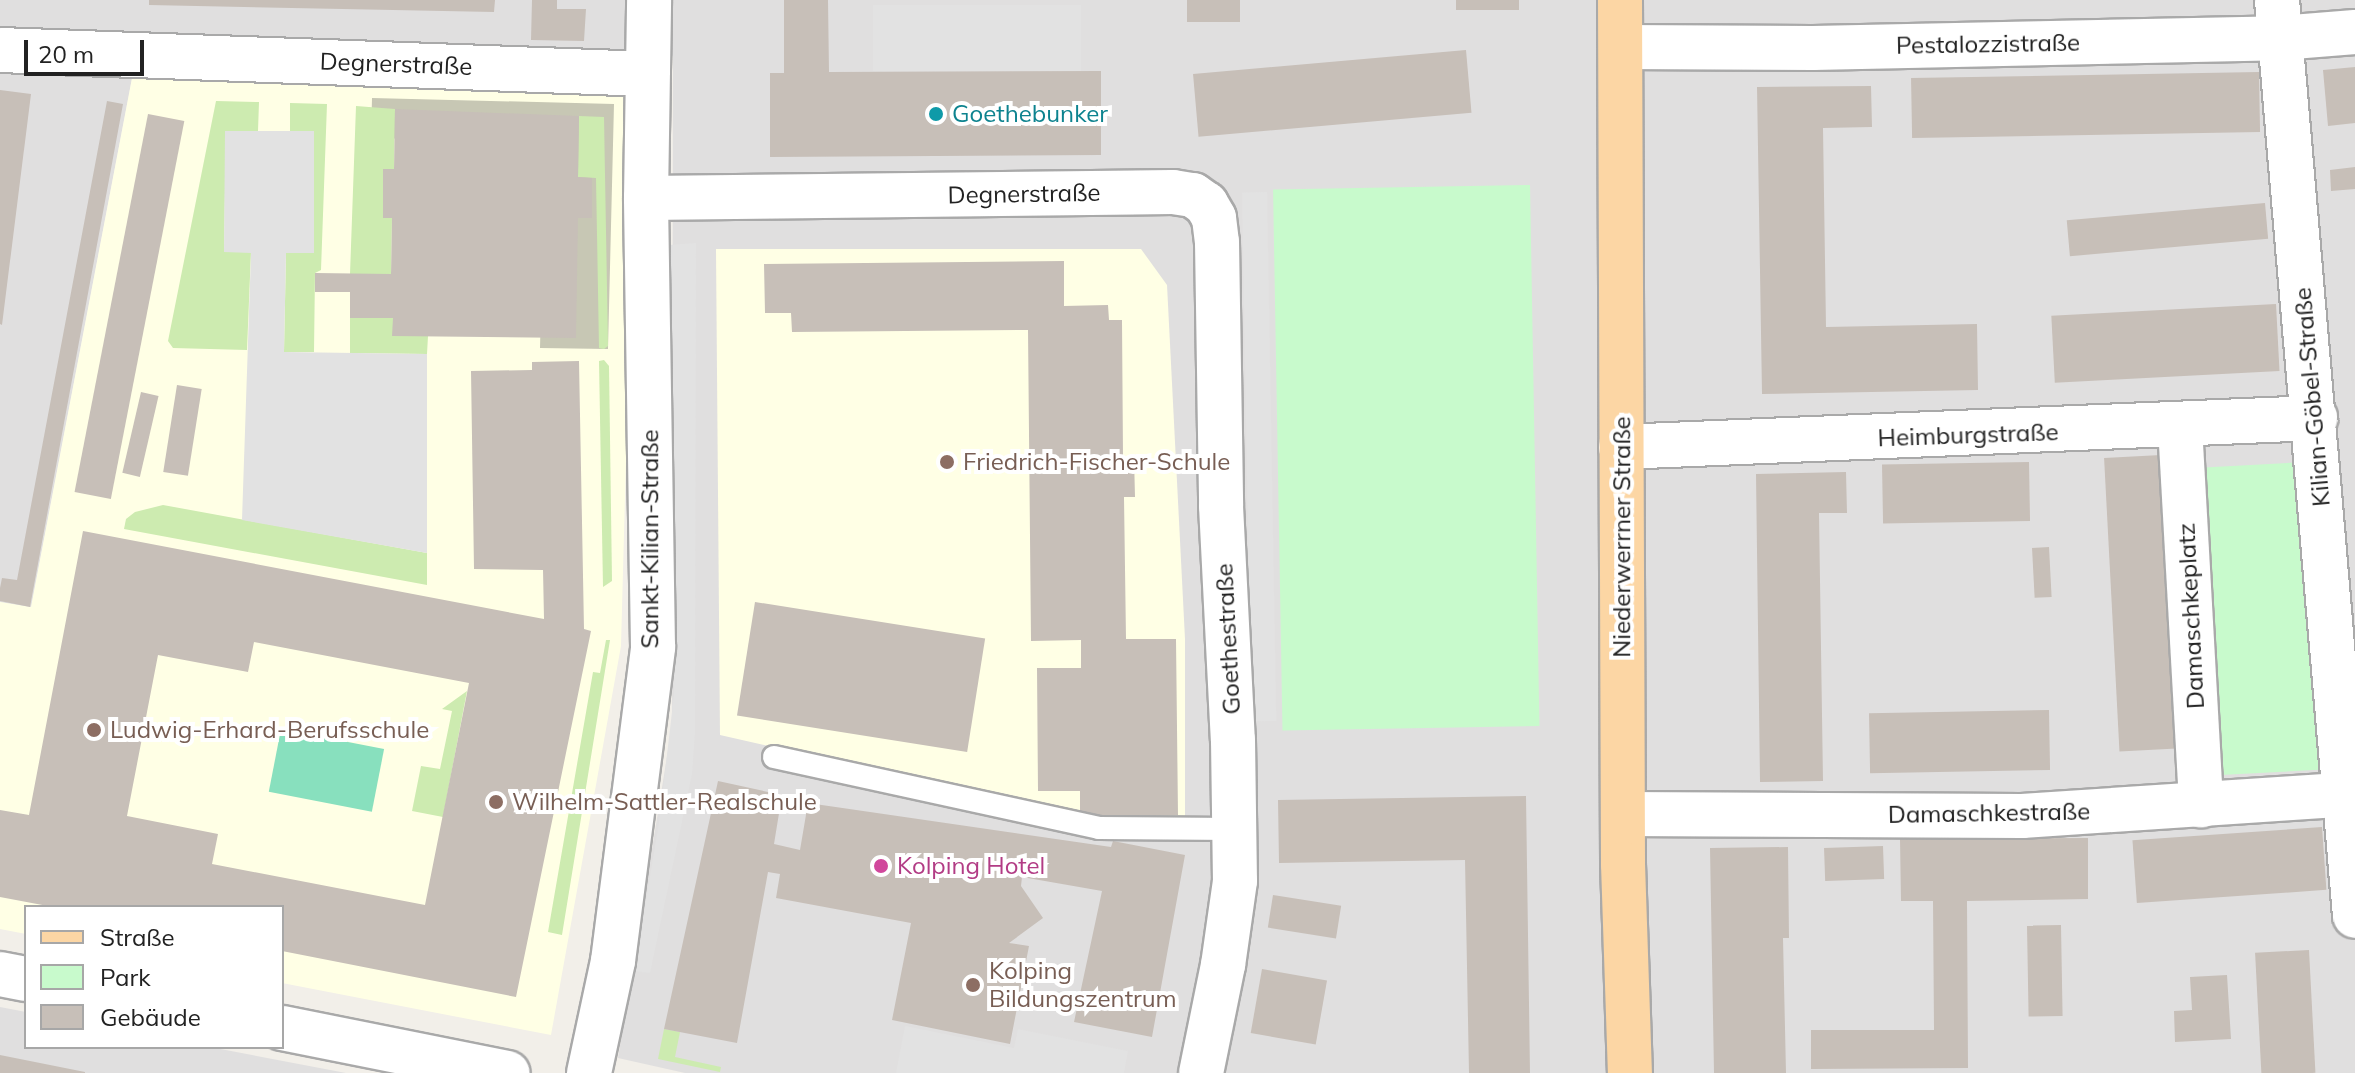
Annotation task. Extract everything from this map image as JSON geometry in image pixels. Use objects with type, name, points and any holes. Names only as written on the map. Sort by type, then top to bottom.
[{"type":"main road","name":"Niederwerrner Straße","points":[[1620,0],[1623,814],[1630,1073]]},
{"type":"street","name":"Sankt-Kilian-Straße","points":[[589,1073],[613,961],[653,647],[646,198],[649,0]]},
{"type":"street","name":"Pestalozzistraße","points":[[1621,47],[1813,48],[2279,19],[2355,32]]},
{"type":"street","name":"Kilian-Göbel-Straße","points":[[2279,19],[2349,795],[2355,916]]},
{"type":"street","name":"Degnerstraße","points":[[0,50],[648,74]]},
{"type":"street","name":"Degnerstraße","points":[[646,198],[1173,192],[1193,195],[1206,204]]},
{"type":"street","name":"Goethestraße","points":[[1201,1073],[1227,941],[1235,881],[1221,506],[1217,242],[1214,218],[1206,204]]},
{"type":"street","name":"Heimburgstraße","points":[[1621,447],[2315,418]]},
{"type":"street","name":"Damaschkeplatz","points":[[2180,426],[2201,805]]},
{"type":"street","name":"Damaschkestraße","points":[[1623,814],[2022,816],[2349,795]]},
{"type":"street","points":[[0,974],[24,979]]},
{"type":"street","points":[[284,1028],[508,1073]]},
{"type":"lane","points":[[774,757],[1099,828],[1234,829]]},
{"type":"shaded area","points":[[0,0],[2355,0],[2355,1073],[685,1073],[618,1058],[672,726],[673,56],[133,73],[31,608],[0,602]]},
{"type":"shaded area","points":[[873,5],[1081,5],[1081,71],[873,71]]},
{"type":"shaded area","points":[[133,73],[636,88],[621,646],[551,1035],[284,983],[284,905],[24,905],[24,934],[0,929],[0,602],[31,607]]},
{"type":"shaded area","points":[[372,98],[614,104],[608,349],[540,348],[545,142],[371,138]]},
{"type":"shaded area","points":[[225,131],[314,131],[314,253],[286,253],[284,352],[427,354],[427,553],[242,520],[251,253],[224,252]]},
{"type":"shaded area","points":[[1242,192],[1267,192],[1276,721],[1251,721]]},
{"type":"shaded area","points":[[696,243],[695,733],[692,774],[650,973],[634,971],[659,823],[674,695],[669,245]]},
{"type":"shaded area","name":"Friedrich-Fischer-Schule","points":[[716,249],[1141,249],[1167,285],[1185,639],[1185,818],[1083,818],[720,735]]},
{"type":"shaded area","points":[[0,1007],[24,1012],[24,1049],[220,1049],[346,1073],[0,1073]]},
{"type":"shaded area","points":[[905,1026],[1014,1048],[1018,1029],[1128,1051],[1124,1073],[896,1073]]},
{"type":"green space","points":[[216,101],[259,102],[258,131],[226,131],[224,252],[251,252],[247,350],[173,348],[168,341]]},
{"type":"green space","points":[[290,103],[327,104],[321,270],[315,273],[314,352],[284,352],[286,253],[313,253],[314,131],[290,131]]},
{"type":"green space","points":[[356,106],[395,109],[394,169],[383,169],[383,218],[392,218],[391,274],[350,274]]},
{"type":"green space","points":[[579,116],[604,117],[608,346],[604,349],[599,348],[596,178],[578,177]]},
{"type":"green space","points":[[1530,185],[1539,726],[1282,730],[1273,189]]},
{"type":"green space","points":[[350,318],[393,318],[393,336],[428,336],[427,354],[350,353]]},
{"type":"green space","points":[[604,360],[609,366],[612,581],[603,587],[599,361]]},
{"type":"green space","points":[[2307,462],[2323,770],[2220,775],[2204,467]]},
{"type":"green space","points":[[163,505],[427,553],[427,585],[124,529],[126,519],[135,512]]},
{"type":"green space","points":[[606,640],[610,640],[562,935],[548,932],[593,672],[600,673]]},
{"type":"green space","points":[[467,691],[443,817],[412,811],[421,766],[440,769],[452,711],[442,709]]},
{"type":"green space","points":[[281,729],[384,749],[372,812],[269,792]]},
{"type":"green space","points":[[664,1029],[680,1032],[675,1057],[721,1067],[720,1072],[658,1059]]},
{"type":"building","points":[[149,0],[495,0],[494,12],[149,5]]},
{"type":"building","points":[[532,0],[557,0],[557,9],[586,9],[584,41],[531,40]]},
{"type":"building","name":"Goethebunker","points":[[784,0],[828,0],[829,72],[1101,71],[1101,155],[770,157],[770,73],[784,73]]},
{"type":"building","points":[[1187,0],[1240,0],[1240,22],[1187,22]]},
{"type":"building","points":[[1456,0],[1519,0],[1519,10],[1456,10]]},
{"type":"building","points":[[1466,50],[1471,113],[1199,137],[1193,74]]},
{"type":"building","points":[[2355,67],[2355,123],[2328,126],[2323,70]]},
{"type":"building","points":[[2259,72],[2260,132],[1912,138],[1911,78]]},
{"type":"building","points":[[1871,86],[1872,127],[1823,128],[1826,327],[1977,324],[1978,390],[1762,394],[1757,87]]},
{"type":"building","points":[[0,90],[31,94],[2,325],[0,324]]},
{"type":"building","points":[[107,101],[123,104],[30,607],[0,601],[0,588],[2,578],[17,580]]},
{"type":"building","points":[[395,109],[579,116],[578,177],[592,178],[592,218],[578,218],[576,338],[392,336],[393,318],[350,318],[350,292],[315,292],[315,273],[391,274],[392,218],[383,218],[383,169],[394,169]]},
{"type":"building","points":[[148,114],[184,121],[111,499],[75,492]]},
{"type":"building","points":[[2355,167],[2355,189],[2331,191],[2330,170]]},
{"type":"building","points":[[2265,203],[2268,239],[2070,256],[2067,220]]},
{"type":"building","points":[[1064,261],[1064,306],[1108,305],[1109,320],[1122,320],[1123,457],[1134,457],[1135,497],[1124,497],[1126,639],[1176,639],[1178,815],[1080,816],[1080,791],[1038,791],[1037,668],[1081,668],[1081,640],[1031,641],[1028,330],[792,332],[791,313],[765,313],[764,264]]},
{"type":"building","points":[[2276,304],[2280,371],[2055,383],[2051,316]]},
{"type":"building","points":[[579,361],[584,629],[591,631],[516,997],[284,951],[284,905],[42,905],[0,897],[0,810],[29,815],[83,531],[544,619],[543,570],[474,569],[471,371],[532,370],[532,362]],"holes":[[[254,642],[469,683],[425,905],[212,864],[218,834],[127,816],[158,655],[248,672]]]},
{"type":"building","points":[[177,385],[202,389],[188,476],[163,472]]},
{"type":"building","points":[[141,392],[159,396],[140,477],[122,473]]},
{"type":"building","points":[[2161,455],[2176,749],[2119,752],[2104,458]]},
{"type":"building","points":[[2029,462],[2030,521],[1883,524],[1882,465]]},
{"type":"building","points":[[1846,472],[1847,513],[1819,513],[1823,781],[1760,782],[1756,474]]},
{"type":"building","points":[[2049,547],[2052,597],[2035,598],[2032,548]]},
{"type":"building","points":[[755,602],[985,638],[967,752],[737,716]]},
{"type":"building","points":[[2049,710],[2050,770],[1870,773],[1869,713]]},
{"type":"building","points":[[718,781],[782,795],[774,844],[800,850],[808,803],[1111,847],[1113,841],[1185,855],[1152,1037],[1074,1022],[1102,891],[1022,877],[1021,886],[1043,918],[1009,943],[1029,946],[1010,1044],[892,1020],[911,923],[776,898],[780,874],[768,872],[737,1043],[664,1029]]},
{"type":"building","points":[[1526,796],[1530,1073],[1469,1073],[1465,860],[1279,863],[1278,800]]},
{"type":"building","points":[[2322,827],[2326,890],[2137,903],[2132,840]]},
{"type":"building","points":[[2088,838],[2088,899],[1967,901],[1968,1068],[1811,1069],[1811,1030],[1934,1030],[1933,901],[1901,901],[1900,839]]},
{"type":"building","points":[[1883,846],[1884,879],[1825,881],[1824,848]]},
{"type":"building","points":[[1788,847],[1789,938],[1783,938],[1786,1073],[1714,1073],[1710,848]]},
{"type":"building","points":[[1273,895],[1341,906],[1336,938],[1268,928]]},
{"type":"building","points":[[2061,925],[2063,1016],[2029,1017],[2027,926]]},
{"type":"building","points":[[2309,950],[2315,1073],[2261,1073],[2255,953]]},
{"type":"building","points":[[1262,969],[1327,980],[1316,1044],[1251,1033]]},
{"type":"building","points":[[2227,975],[2231,1039],[2175,1042],[2174,1011],[2192,1010],[2190,977]]},
{"type":"building","points":[[0,1055],[85,1072],[85,1073],[0,1073]]},
{"type":"place","name":"Goethebunker","points":[[936,114]]},
{"type":"place","name":"Friedrich-Fischer-Schule","points":[[947,462]]},
{"type":"place","name":"Ludwig-Erhard-Berufsschule","points":[[94,730]]},
{"type":"place","name":"Wilhelm-Sattler-Realschule","points":[[496,802]]},
{"type":"place","name":"Kolping Hotel","points":[[881,866]]},
{"type":"place","name":"Kolping Bildungszentrum","points":[[973,985]]}]
